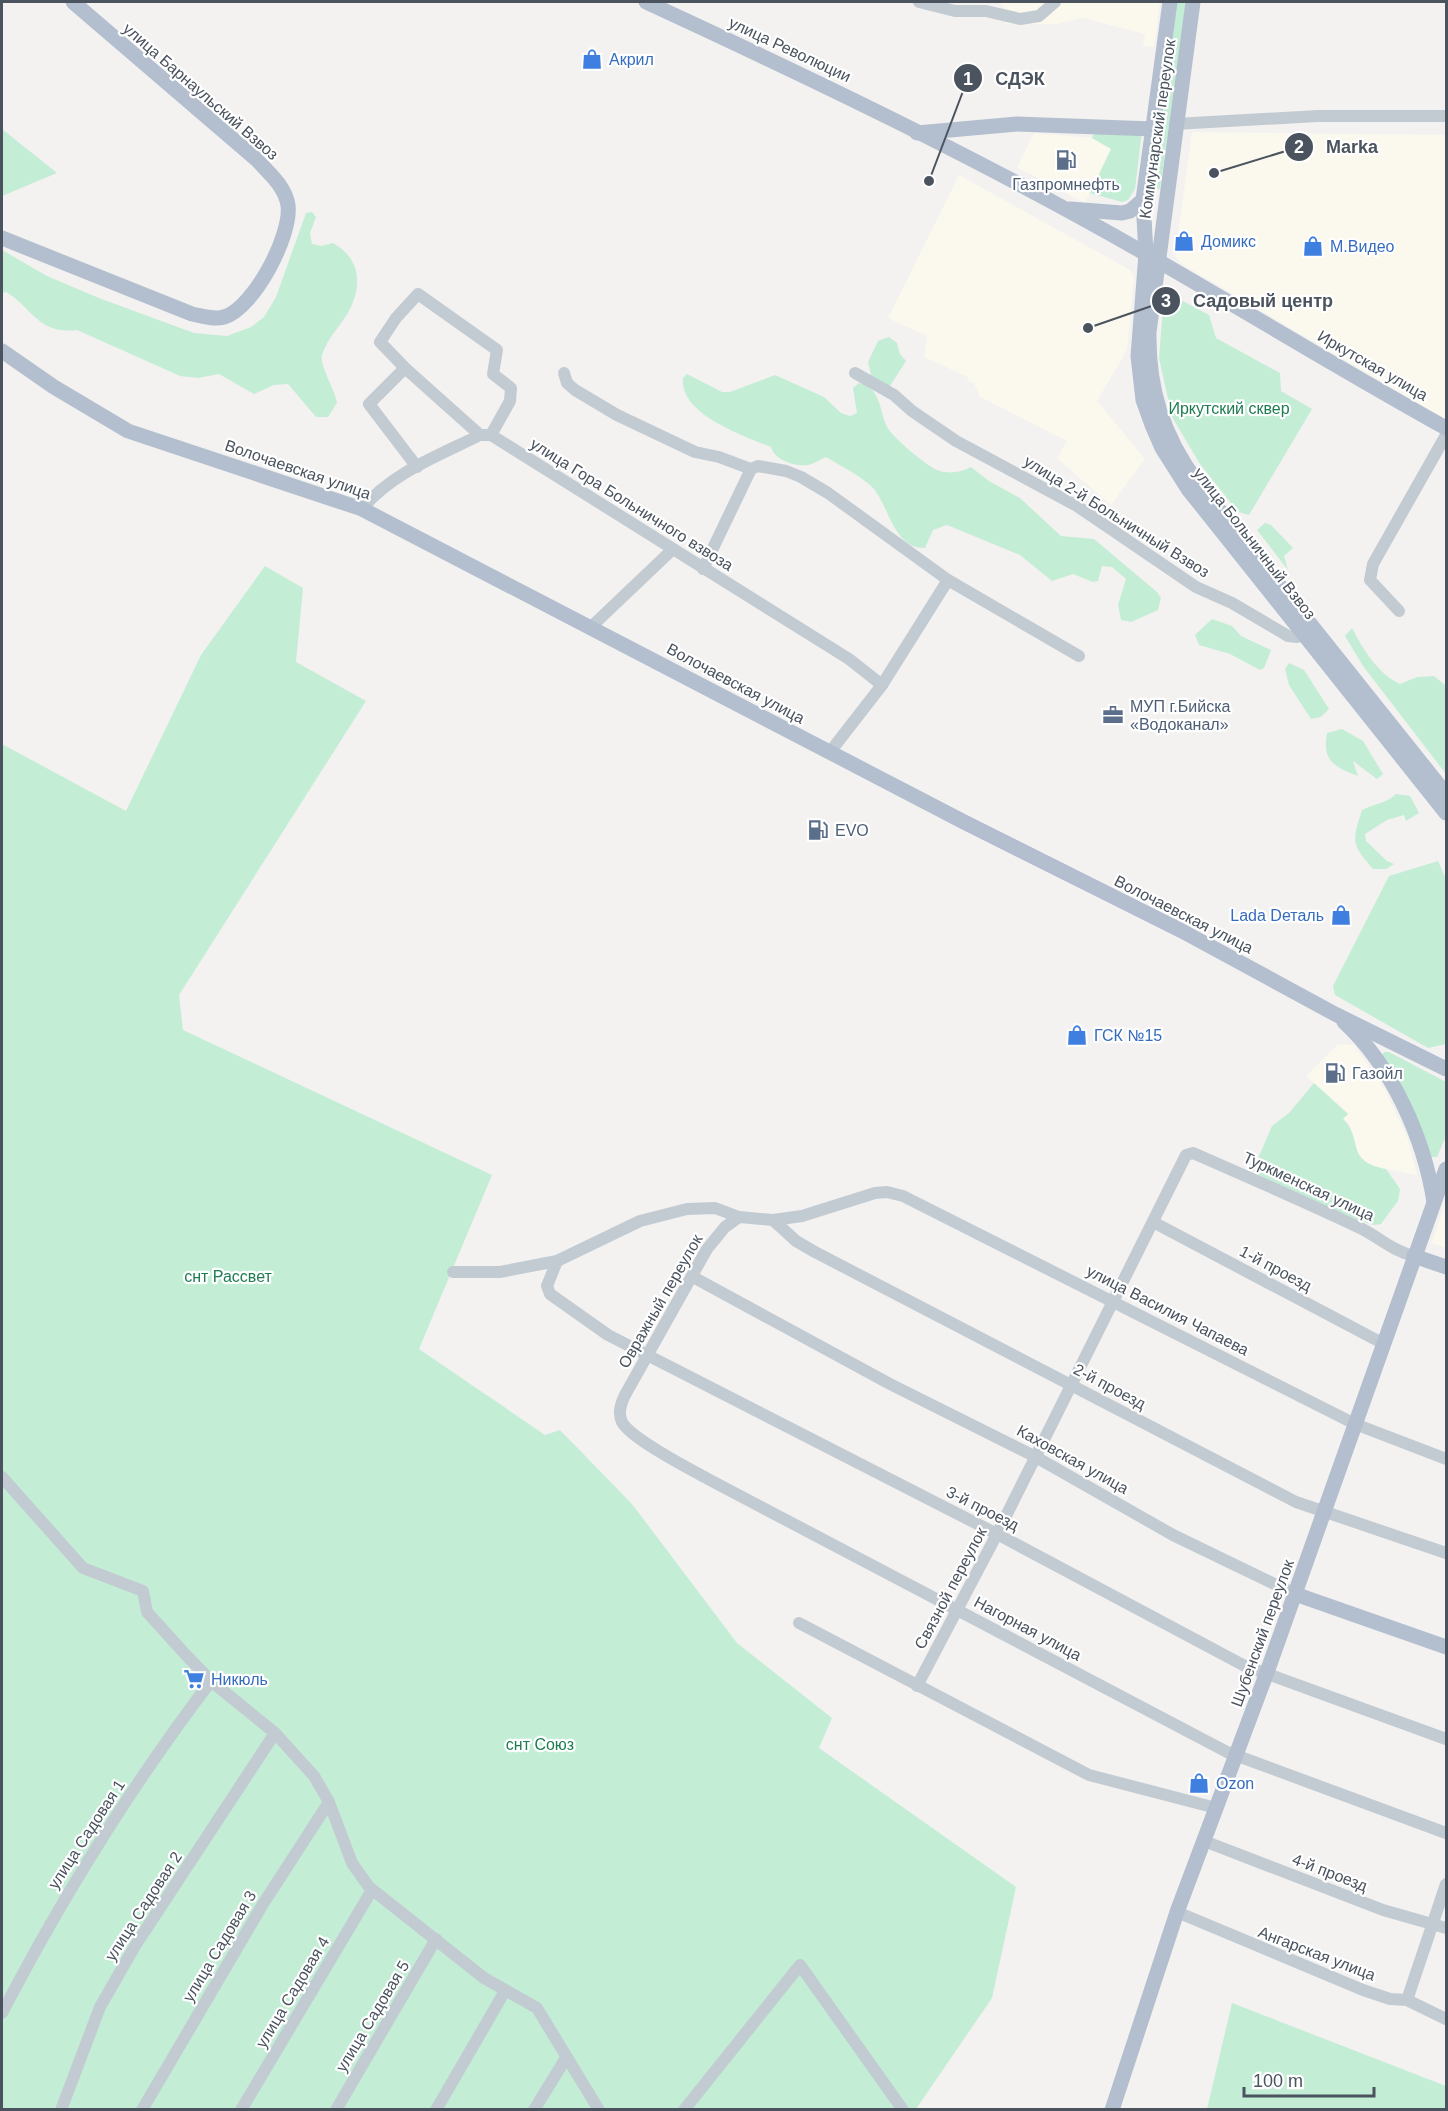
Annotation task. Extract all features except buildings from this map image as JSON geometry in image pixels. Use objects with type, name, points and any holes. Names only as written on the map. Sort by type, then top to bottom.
[{"type":"main road","name":"улица Барнаульский Взвоз","points":[[2,238],[192,314],[217,318],[226,316],[242,306],[261,285],[285,228],[288,206],[285,196],[279,184],[256,159],[73,2]]},
{"type":"main road","name":"улица Революции","points":[[646,2],[850,97],[1152,258]]},
{"type":"main road","name":"Коммунарский переулок","points":[[1152,258],[1143,200],[1170,2]]},
{"type":"main road","name":"Коммунарский переулок","points":[[1152,258],[1164,204],[1193,2]]},
{"type":"main road","points":[[917,133],[1017,124],[1153,129]]},
{"type":"main road","points":[[1062,209],[1122,213],[1130,211],[1143,200],[1146,211],[1151,215],[1158,214],[1164,204]]},
{"type":"main road","name":"Иркутская улица","points":[[1152,258],[1446,428]]},
{"type":"main road","name":"улица Больничный Взвоз","points":[[1152,258],[1138,356],[1143,400],[1161,448],[1188,489],[1446,813]]},
{"type":"main road","name":"улица Больничный Взвоз","points":[[1152,258],[1150,373],[1154,397],[1171,443],[1213,504],[1446,794]]},
{"type":"main road","name":"Волочаевская улица","points":[[2,351],[54,387],[128,430],[362,509],[830,752],[1182,931],[1335,1014],[1446,1069]]},
{"type":"main road","points":[[1335,1014],[1371,1053],[1409,1119],[1429,1174],[1434,1203]]},
{"type":"main road","name":"Шубенский переулок","points":[[1112,2109],[1177,1912],[1266,1675],[1446,1169]]},
{"type":"main road","name":"Туркменская улица","points":[[1414,1256],[1446,1267]]},
{"type":"main road","name":"Каховская улица","points":[[1295,1594],[1446,1647]]},
{"type":"street","points":[[919,2],[955,11],[986,11],[1020,19],[1039,16],[1055,2]]},
{"type":"street","points":[[1175,124],[1318,116],[1446,116]]},
{"type":"street","name":"улица Гора Больничного взвоза","points":[[486,435],[510,402],[511,395],[511,388],[493,374],[496,350],[418,294],[396,318],[380,342],[405,368],[486,435],[849,659],[882,685]]},
{"type":"street","points":[[405,368],[369,404],[417,467]]},
{"type":"street","points":[[564,373],[567,383],[574,390],[617,415],[695,452],[719,457],[751,469]]},
{"type":"street","name":"улица 2-й Больничный Взвоз","points":[[855,373],[894,395],[912,411],[957,441],[1077,506],[1196,587],[1232,603],[1288,636],[1297,637],[1304,634]]},
{"type":"street","points":[[362,509],[383,486],[417,467],[486,435]]},
{"type":"street","points":[[1399,611],[1370,580],[1373,564],[1446,435]]},
{"type":"street","points":[[703,568],[751,469],[758,466],[786,471],[828,493],[948,580],[1079,656]]},
{"type":"street","points":[[591,627],[673,549]]},
{"type":"street","points":[[830,752],[882,685],[948,580]]},
{"type":"street","name":"Связной переулок","points":[[917,1686],[997,1534],[1034,1456],[1189,1152]]},
{"type":"street","name":"Туркменская улица","points":[[1189,1152],[1359,1227],[1390,1248],[1414,1256]]},
{"type":"street","name":"улица Василия Чапаева","points":[[773,1220],[802,1216],[875,1193],[887,1192],[903,1196],[1355,1424],[1446,1459]]},
{"type":"street","points":[[453,1272],[505,1272],[557,1261],[629,1226],[668,1213],[714,1208],[739,1217],[773,1220]]},
{"type":"street","name":"Овражный переулок","points":[[621,1410],[625,1395],[715,1238],[739,1217]]},
{"type":"street","name":"2-й проезд","points":[[773,1220],[796,1241],[815,1252],[1296,1502],[1446,1553]]},
{"type":"street","name":"1-й проезд","points":[[1153,1222],[1384,1344]]},
{"type":"street","name":"3-й проезд","points":[[557,1261],[547,1286],[554,1298],[591,1325],[997,1534],[1192,1639],[1266,1675],[1446,1739]]},
{"type":"street","name":"Каховская улица","points":[[693,1277],[890,1384],[1034,1456],[1173,1534],[1295,1594]]},
{"type":"street","name":"Нагорная улица","points":[[621,1410],[622,1421],[627,1428],[676,1461],[1236,1756],[1446,1833]]},
{"type":"street","points":[[2,1477],[84,1568],[143,1591],[147,1612],[211,1681],[275,1733],[314,1776],[329,1802],[352,1863],[372,1890],[484,1978],[537,2008],[599,2109]]},
{"type":"street","points":[[799,1623],[1089,1775],[1216,1808]]},
{"type":"street","name":"улица Садовая 1","points":[[2,2013],[56,1910],[101,1839],[211,1681]]},
{"type":"street","name":"улица Садовая 2","points":[[61,2109],[100,2007],[135,1946],[275,1733]]},
{"type":"street","name":"улица Садовая 3","points":[[142,2109],[263,1904],[329,1802]]},
{"type":"street","name":"4-й проезд","points":[[1204,1841],[1383,1910],[1446,1928]]},
{"type":"street","points":[[1407,2000],[1446,1884]]},
{"type":"street","name":"улица Садовая 4","points":[[241,2109],[372,1890]]},
{"type":"street","name":"Ангарская улица","points":[[1177,1912],[1363,1990],[1390,1999],[1407,2000],[1446,2019]]},
{"type":"street","name":"улица Садовая 5","points":[[336,2109],[436,1939]]},
{"type":"street","points":[[684,2109],[800,1965],[903,2109]]},
{"type":"street","points":[[436,2109],[505,1991]]},
{"type":"street","points":[[534,2109],[566,2058]]},
{"type":"shaded area","points":[[999,2],[1160,2],[1154,47],[1143,46],[1145,34],[1083,18],[1056,24],[1005,24],[1005,8]]},
{"type":"shaded area","points":[[1192,132],[1446,135],[1446,420],[1180,263],[1175,256]]},
{"type":"shaded area","points":[[1034,133],[1092,138],[1112,148],[1085,203],[1017,167]]},
{"type":"shaded area","points":[[959,175],[1130,270],[1134,276],[1127,350],[1097,401],[1145,459],[1111,505],[1057,458],[1067,441],[980,397],[974,383],[967,381],[968,377],[924,357],[927,336],[888,318]]},
{"type":"shaded area","points":[[1338,1044],[1354,1045],[1385,1090],[1408,1139],[1417,1175],[1370,1166],[1356,1152],[1349,1124],[1343,1118],[1348,1113],[1306,1076]]},
{"type":"shaded area","points":[[1446,1200],[1446,1248],[1432,1243]]},
{"type":"green space","points":[[1177,2],[1186,2],[1160,189],[1151,188]]},
{"type":"green space","points":[[2,129],[57,173],[2,196]]},
{"type":"green space","points":[[1142,131],[1135,189],[1128,200],[1122,202],[1090,193],[1111,149],[1092,138],[1095,132]]},
{"type":"green space","points":[[312,212],[316,217],[310,233],[312,244],[321,246],[333,243],[341,249],[353,263],[357,279],[357,288],[351,307],[322,355],[323,365],[337,403],[328,417],[316,417],[288,384],[274,385],[254,394],[219,374],[198,378],[180,376],[77,330],[53,328],[44,324],[15,298],[6,292],[2,293],[2,250],[47,276],[99,298],[194,333],[227,336],[251,327],[264,317],[276,297],[306,213]]},
{"type":"green space","name":"Иркутский сквер","points":[[1177,298],[1209,315],[1216,338],[1280,373],[1281,391],[1312,409],[1249,515],[1238,512],[1200,464],[1172,417],[1159,358],[1163,307]]},
{"type":"green space","points":[[889,337],[897,343],[900,354],[906,361],[890,386],[872,379],[868,362],[878,341]]},
{"type":"green space","points":[[687,374],[722,392],[730,392],[775,375],[824,397],[841,413],[850,416],[857,413],[853,388],[859,383],[872,389],[890,432],[920,459],[944,472],[956,472],[971,467],[989,481],[1020,498],[1061,536],[1094,539],[1157,592],[1161,598],[1158,610],[1131,622],[1121,620],[1118,605],[1126,579],[1112,567],[1102,566],[1098,581],[1093,582],[1073,574],[1052,581],[1020,555],[947,525],[933,530],[925,548],[914,546],[898,533],[882,502],[865,481],[826,457],[808,465],[786,462],[776,456],[771,447],[715,422],[691,402],[685,391],[683,378]]},
{"type":"green space","points":[[1265,523],[1271,525],[1293,548],[1284,556],[1288,570],[1257,530]]},
{"type":"green space","points":[[265,566],[303,588],[296,662],[366,701],[179,995],[183,1030],[492,1175],[419,1349],[545,1435],[560,1430],[632,1504],[737,1643],[832,1718],[819,1748],[1016,1887],[992,1998],[916,2109],[2,2109],[2,744],[126,811],[201,655]]},
{"type":"green space","points":[[1212,619],[1232,626],[1241,636],[1271,650],[1264,668],[1260,670],[1230,654],[1199,645],[1195,635]]},
{"type":"green space","points":[[1352,628],[1378,668],[1392,680],[1400,684],[1417,677],[1434,676],[1446,686],[1446,774],[1363,666],[1345,636]]},
{"type":"green space","points":[[1289,663],[1304,670],[1329,709],[1321,717],[1311,719],[1289,685],[1285,669]]},
{"type":"green space","points":[[1342,729],[1363,741],[1383,774],[1377,779],[1353,761],[1358,776],[1336,766],[1328,757],[1327,733]]},
{"type":"green space","points":[[1396,794],[1410,796],[1419,813],[1406,821],[1404,815],[1387,820],[1365,834],[1366,841],[1387,861],[1394,864],[1386,869],[1373,869],[1357,848],[1355,836],[1362,810]]},
{"type":"green space","points":[[1438,861],[1446,879],[1446,1044],[1428,1048],[1335,995],[1333,986],[1389,876]]},
{"type":"green space","points":[[1384,1052],[1389,1052],[1446,1082],[1446,1136],[1437,1157],[1428,1157],[1381,1056]]},
{"type":"green space","points":[[1314,1083],[1348,1114],[1343,1119],[1353,1134],[1359,1155],[1365,1161],[1386,1169],[1400,1189],[1398,1201],[1381,1224],[1374,1225],[1360,1221],[1258,1176],[1253,1170],[1272,1126],[1289,1113]]},
{"type":"green space","points":[[1232,2003],[1446,2086],[1446,2109],[1207,2109]]},
{"type":"place","name":"Акрил","points":[[592,59]]},
{"type":"place","name":"Газпромнефть","points":[[1066,160]]},
{"type":"place","name":"Marka","points":[[1214,173]]},
{"type":"place","name":"СДЭК","points":[[929,181]]},
{"type":"place","name":"Домикс","points":[[1184,241]]},
{"type":"place","name":"М.Видео","points":[[1313,246]]},
{"type":"place","name":"Садовый центр","points":[[1088,328]]},
{"type":"place","name":"МУП г.Бийска «Водоканал»","points":[[1113,715]]},
{"type":"place","name":"EVO","points":[[818,830]]},
{"type":"place","name":"Lada Dеталь","points":[[1341,915]]},
{"type":"place","name":"ГСК №15","points":[[1077,1035]]},
{"type":"place","name":"Газойл","points":[[1335,1073]]},
{"type":"place","name":"Никюль","points":[[194,1679]]},
{"type":"place","name":"Ozon","points":[[1199,1783]]},
{"type":"park label","name":"снт Рассвет","points":[[228,1276]]},
{"type":"park label","name":"снт Союз","points":[[540,1744]]}]
